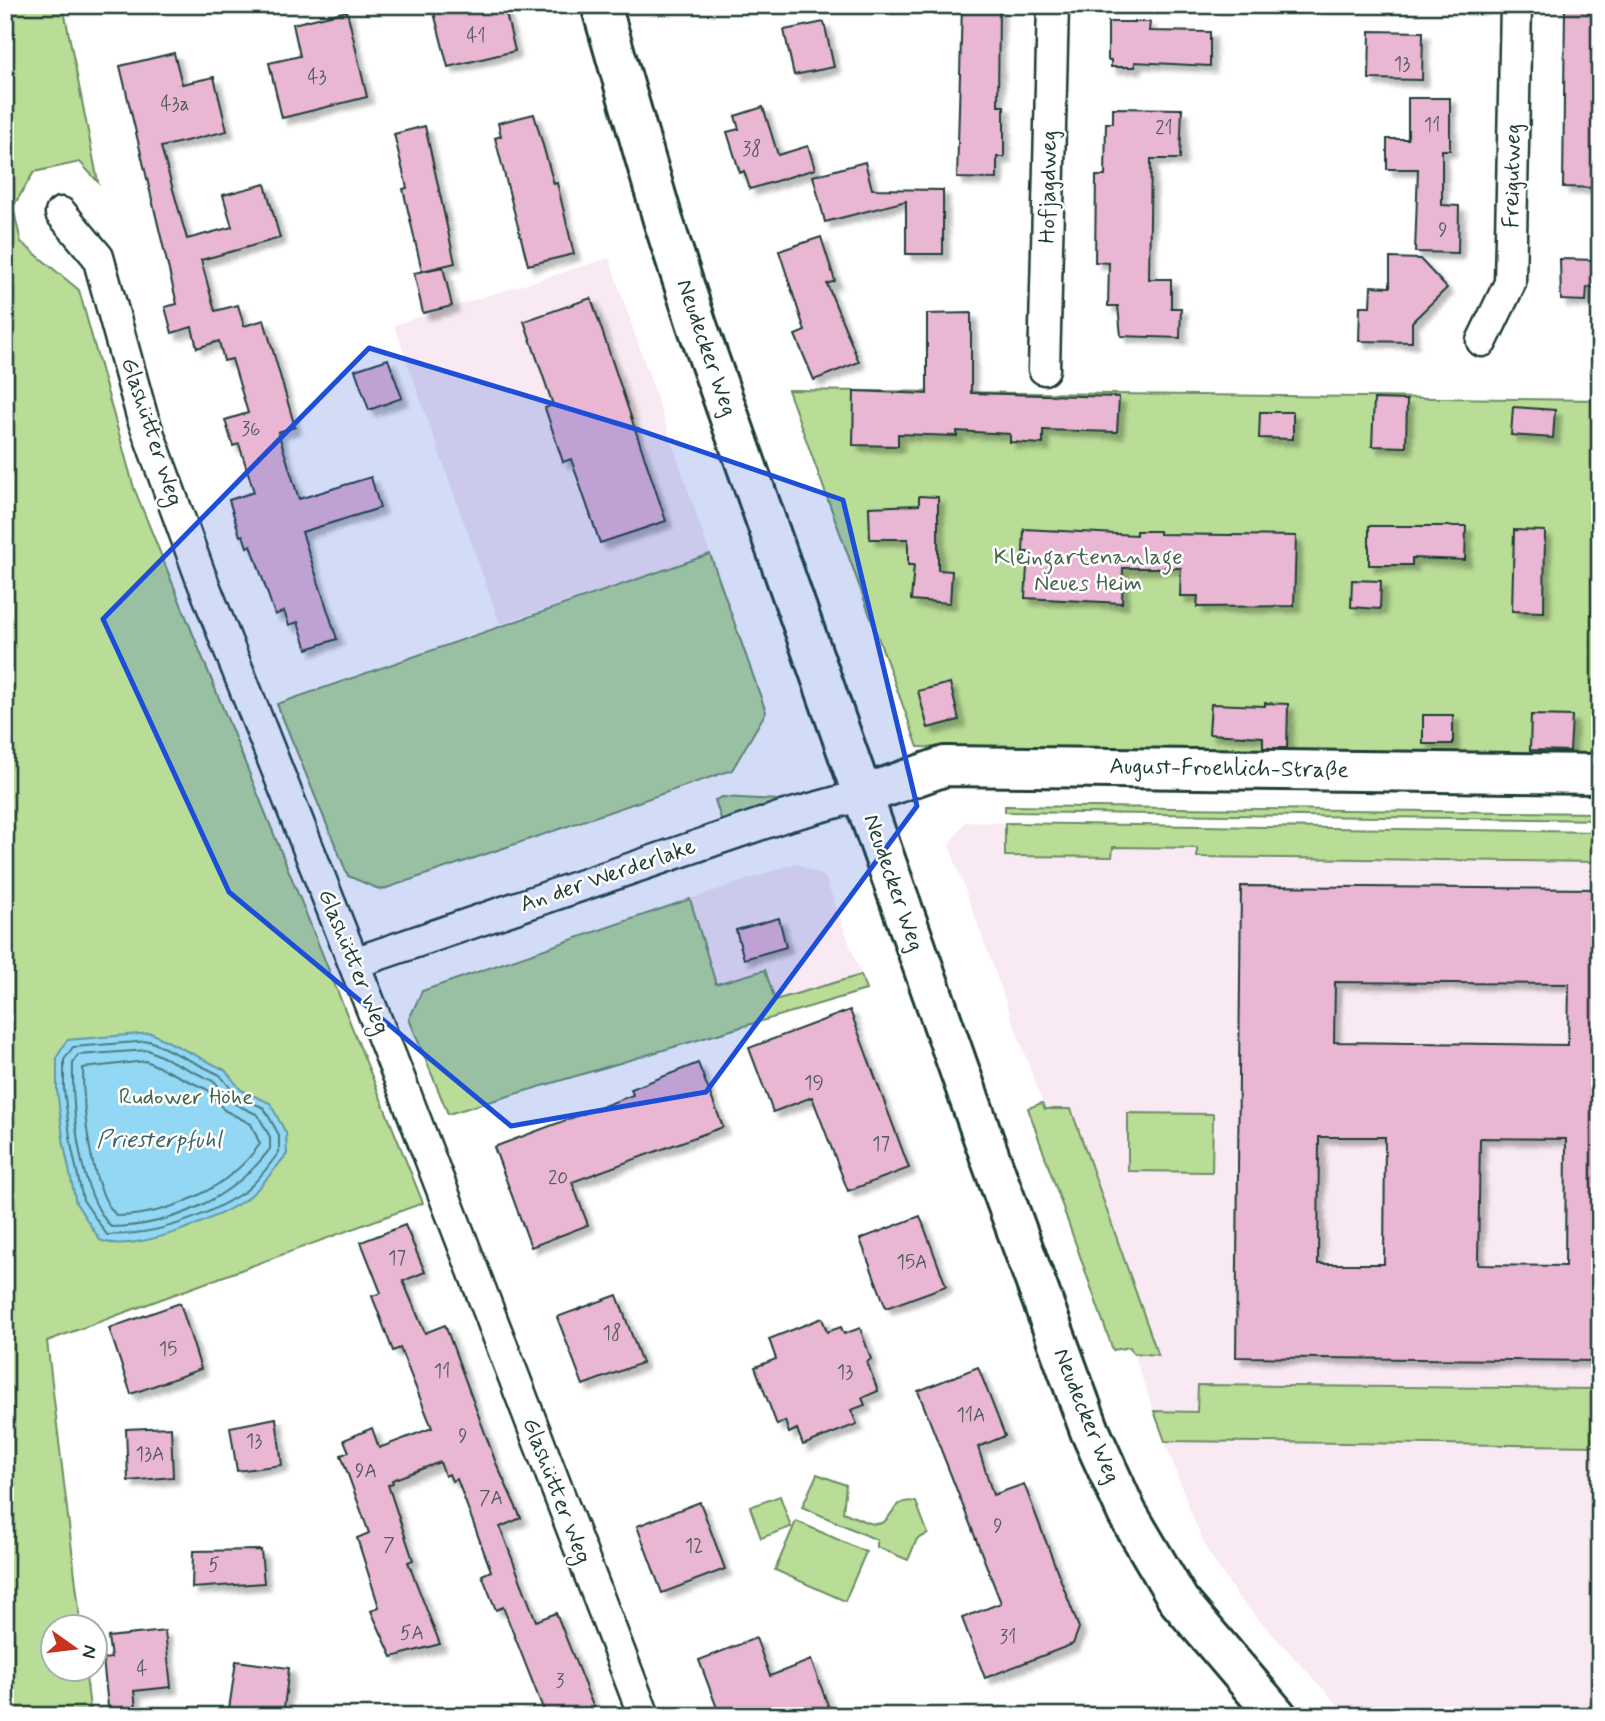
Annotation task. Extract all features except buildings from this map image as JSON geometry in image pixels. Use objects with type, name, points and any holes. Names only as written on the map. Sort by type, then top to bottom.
[{"type":"street","name":"Neudecker Weg","points":[[601,5],[663,220],[697,325],[1041,1302],[1090,1431],[1127,1513],[1179,1601],[1277,1716]]},
{"type":"street","name":"Hofjagdweg","points":[[1044,369],[1053,5]]},
{"type":"street","name":"Freigutweg","points":[[1482,341],[1510,283],[1516,5]]},
{"type":"street","name":"Glashütter Weg","points":[[61,213],[98,257],[142,416],[195,562],[354,962],[645,1716]]},
{"type":"street","name":"August-Froehlich-Straße","points":[[863,795],[945,766],[1600,774]]},
{"type":"street","name":"An der Werderlake","points":[[354,962],[782,817],[863,795]]},
{"type":"highlighted area","points":[[369,348],[639,430],[843,500],[917,806],[706,1092],[511,1126],[229,892],[103,619]]},
{"type":"shaded area","points":[[609,258],[710,554],[500,624],[394,325]]},
{"type":"shaded area","points":[[965,822],[1600,832],[1600,1716],[1348,1716],[1238,1597],[1207,1550],[1190,1510],[949,845]]},
{"type":"shaded area","points":[[796,863],[825,877],[861,975],[775,1000],[716,984],[690,899]]},
{"type":"green space","name":"Rudower Höhe","points":[[5,5],[63,5],[98,182],[80,162],[34,172],[13,207],[21,242],[79,290],[134,488],[423,1203],[47,1341],[79,1612],[38,1612],[38,1682],[87,1682],[91,1716],[5,1716]]},
{"type":"green space","name":"Kleingartenanlage Neues Heim","points":[[788,390],[1600,400],[1600,755],[918,747]]},
{"type":"green space","points":[[710,554],[766,712],[732,770],[381,890],[348,876],[277,704]]},
{"type":"green space","points":[[722,797],[779,802],[722,822],[715,800]]},
{"type":"green space","points":[[1005,806],[1600,813],[1600,820],[1005,812]]},
{"type":"green space","points":[[1005,823],[1600,832],[1600,862],[1197,857],[1197,848],[1113,847],[1112,857],[1005,856]]},
{"type":"green space","points":[[690,899],[716,984],[765,970],[775,1000],[861,975],[866,990],[448,1114],[409,1019],[422,991]]},
{"type":"green space","points":[[1042,1103],[1045,1109],[1071,1109],[1158,1355],[1133,1353],[1130,1347],[1113,1350],[1028,1108]]},
{"type":"green space","points":[[1128,1113],[1213,1114],[1212,1172],[1128,1171]]},
{"type":"green space","points":[[1198,1385],[1600,1389],[1600,1446],[1165,1441],[1154,1411],[1197,1412]]},
{"type":"green space","points":[[817,1474],[846,1485],[843,1512],[867,1522],[881,1523],[901,1503],[916,1502],[928,1534],[917,1539],[908,1560],[877,1547],[877,1540],[802,1507]]},
{"type":"green space","points":[[780,1496],[791,1527],[761,1538],[750,1507]]},
{"type":"green space","points":[[796,1521],[866,1552],[845,1601],[775,1570]]},
{"type":"water","name":"Priesterpfuhl","points":[[151,1033],[225,1070],[241,1090],[270,1103],[286,1133],[287,1154],[265,1181],[239,1204],[178,1231],[155,1238],[114,1243],[100,1240],[76,1203],[64,1145],[57,1090],[57,1057],[67,1040]]}]
